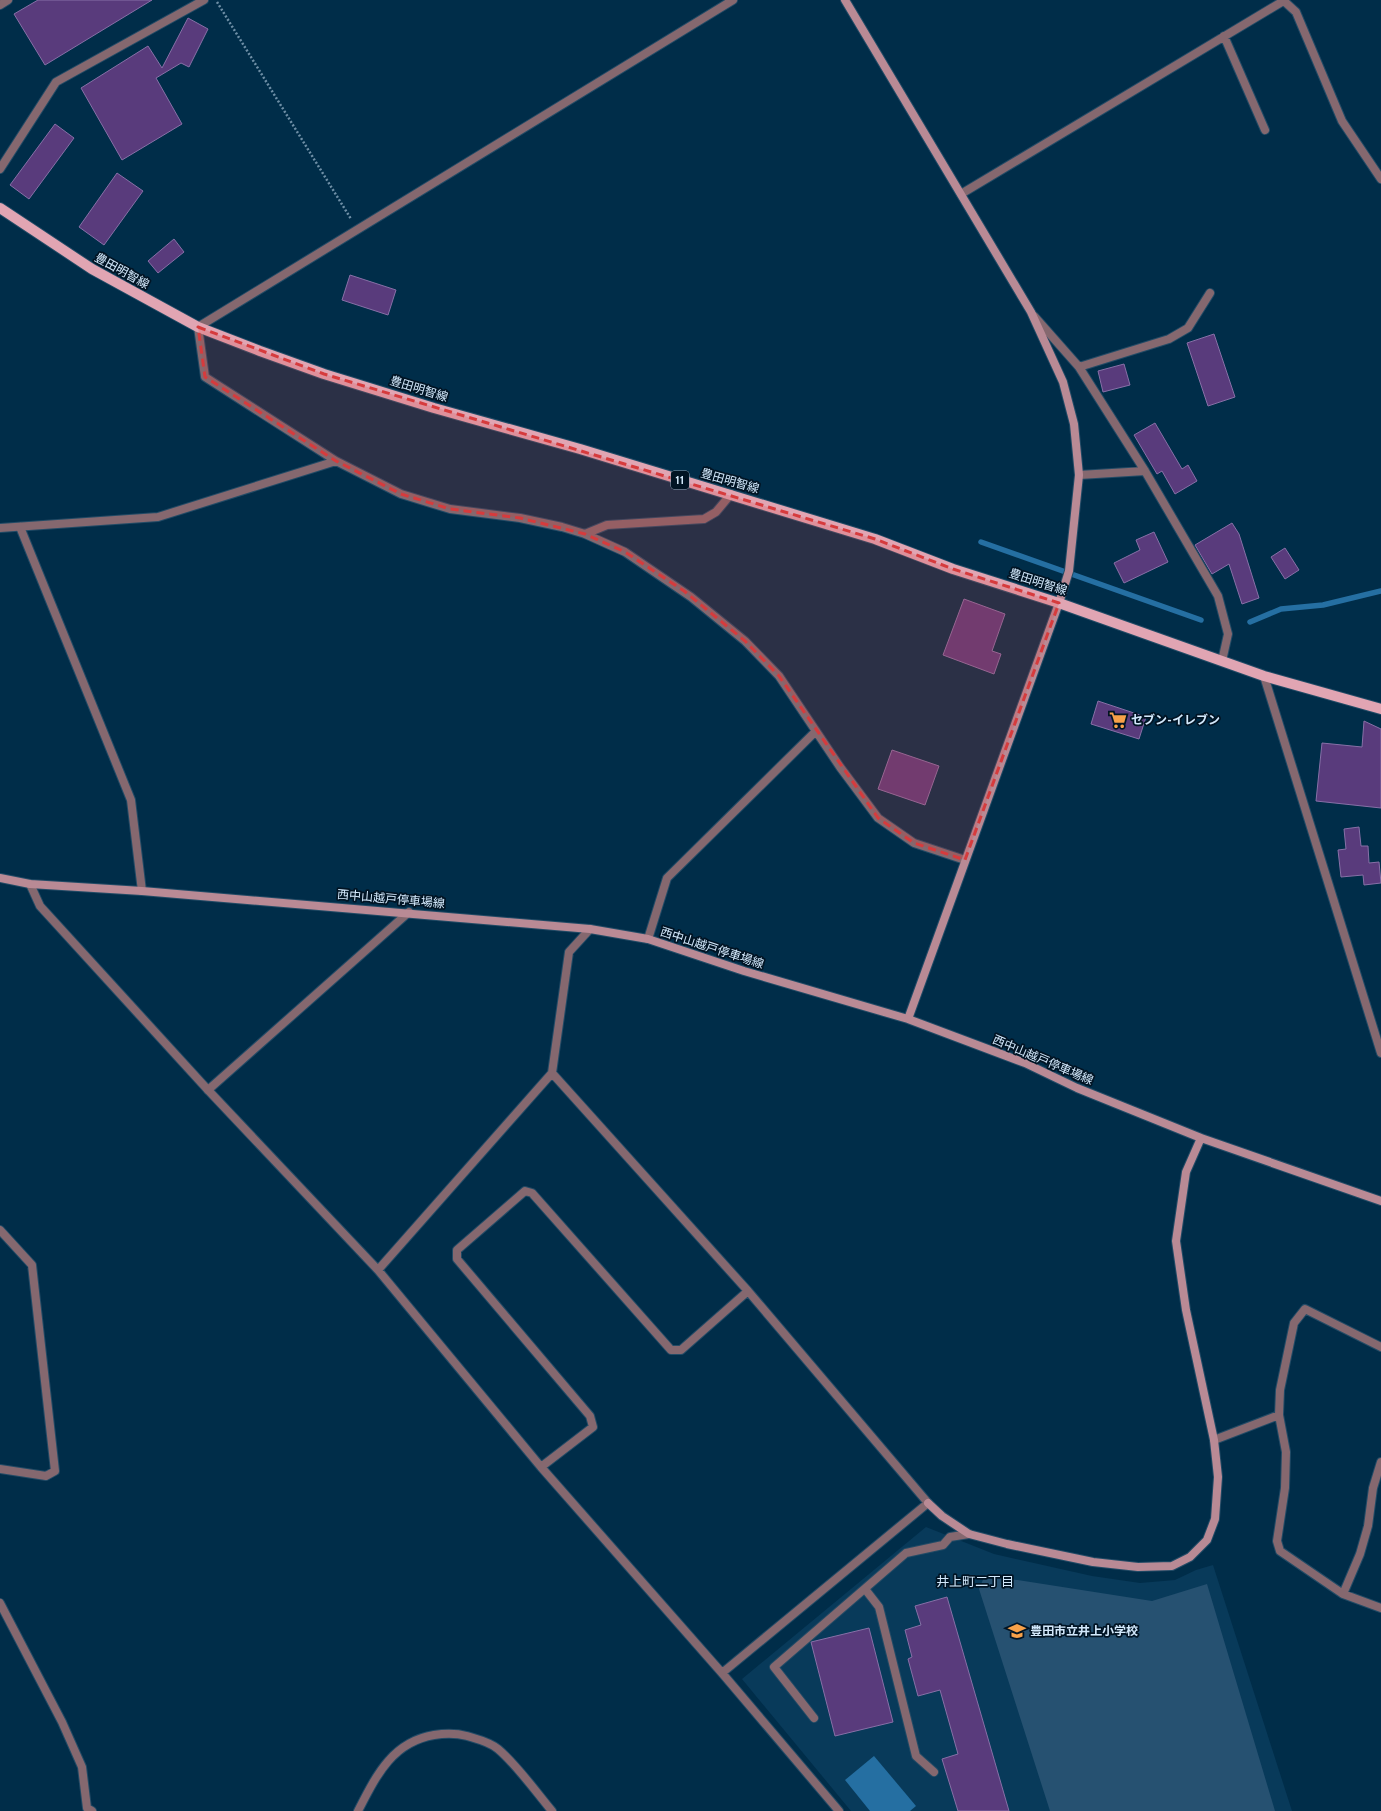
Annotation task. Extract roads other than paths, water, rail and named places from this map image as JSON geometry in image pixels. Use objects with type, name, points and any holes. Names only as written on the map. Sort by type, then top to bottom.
[{"type":"main road","name":"豊田明智線","points":[[0,208],[92,269],[198,327],[324,374],[731,494],[875,539],[953,569],[1059,603],[1264,676],[1381,709]]},
{"type":"street","points":[[0,5],[8,0]]},
{"type":"street","points":[[0,169],[56,82],[204,0]]},
{"type":"street","points":[[733,0],[198,327],[205,377],[336,460],[401,494],[450,509],[520,518],[562,527],[585,534],[625,552],[684,591],[745,641],[778,676],[840,767],[878,818],[914,843],[965,860]]},
{"type":"street","points":[[845,0],[1031,312],[1063,382],[1074,424],[1079,475],[1069,571],[1059,603],[908,1020]]},
{"type":"street","points":[[961,194],[1285,0],[1296,12],[1342,121],[1381,179]]},
{"type":"street","points":[[1224,36],[1265,130]]},
{"type":"street","points":[[1079,367],[1169,339],[1188,328],[1210,293]]},
{"type":"street","points":[[1031,312],[1079,367],[1145,471],[1218,596],[1228,634],[1222,661]]},
{"type":"street","points":[[0,528],[158,517],[336,460]]},
{"type":"street","points":[[1079,475],[1145,471]]},
{"type":"street","points":[[585,534],[607,525],[704,519],[716,512],[731,494]]},
{"type":"street","points":[[20,527],[130,800],[142,891]]},
{"type":"street","points":[[1264,676],[1381,1053]]},
{"type":"street","points":[[648,939],[667,878],[816,731]]},
{"type":"street","name":"西中山越戸停車場線","points":[[0,878],[30,884],[142,891],[409,912],[590,929],[648,939],[744,971],[908,1020],[1025,1063],[1077,1088],[1201,1138],[1381,1201]]},
{"type":"street","points":[[30,884],[40,906],[208,1090],[378,1270],[541,1467],[722,1673],[839,1811]]},
{"type":"street","points":[[208,1090],[409,912]]},
{"type":"street","points":[[378,1270],[552,1073],[569,952],[590,929]]},
{"type":"street","points":[[552,1073],[748,1291],[928,1503],[942,1516],[969,1534],[1007,1544],[1093,1562],[1138,1567],[1172,1566],[1190,1557],[1207,1540],[1215,1519],[1218,1477],[1214,1440],[1186,1310],[1176,1241],[1186,1172],[1201,1138]]},
{"type":"street","points":[[541,1467],[593,1427],[590,1416],[457,1259],[457,1250],[526,1191],[532,1193],[671,1350],[681,1350],[748,1291]]},
{"type":"street","points":[[0,1230],[32,1264],[55,1470],[46,1476],[0,1469]]},
{"type":"street","points":[[1381,1347],[1305,1309],[1294,1323],[1280,1390],[1279,1415],[1286,1452],[1285,1488],[1277,1541],[1280,1551],[1342,1594],[1381,1608]]},
{"type":"street","points":[[1214,1440],[1279,1415]]},
{"type":"street","points":[[1342,1594],[1360,1554],[1368,1526],[1373,1488],[1381,1462]]},
{"type":"street","points":[[722,1673],[928,1503]]},
{"type":"street","points":[[814,1718],[774,1667],[906,1553],[943,1545],[950,1537],[969,1534]]},
{"type":"street","points":[[865,1589],[879,1607],[916,1756],[934,1772]]},
{"type":"street","points":[[0,1602],[62,1722],[82,1767],[87,1808],[92,1811]]},
{"type":"street","points":[[358,1811],[383,1767],[404,1746],[428,1736],[450,1733],[460,1734],[498,1748],[552,1811]]},
{"type":"waterway","points":[[981,542],[1201,620]]},
{"type":"waterway","points":[[1250,622],[1281,609],[1323,605],[1381,591]]},
{"type":"place","name":"セブン-イレブン","points":[[1118,720]]},
{"type":"place","name":"豊田市立井上小学校","points":[[1017,1631]]},
{"type":"district","name":"井上町二丁目","points":[[975,1581]]}]
